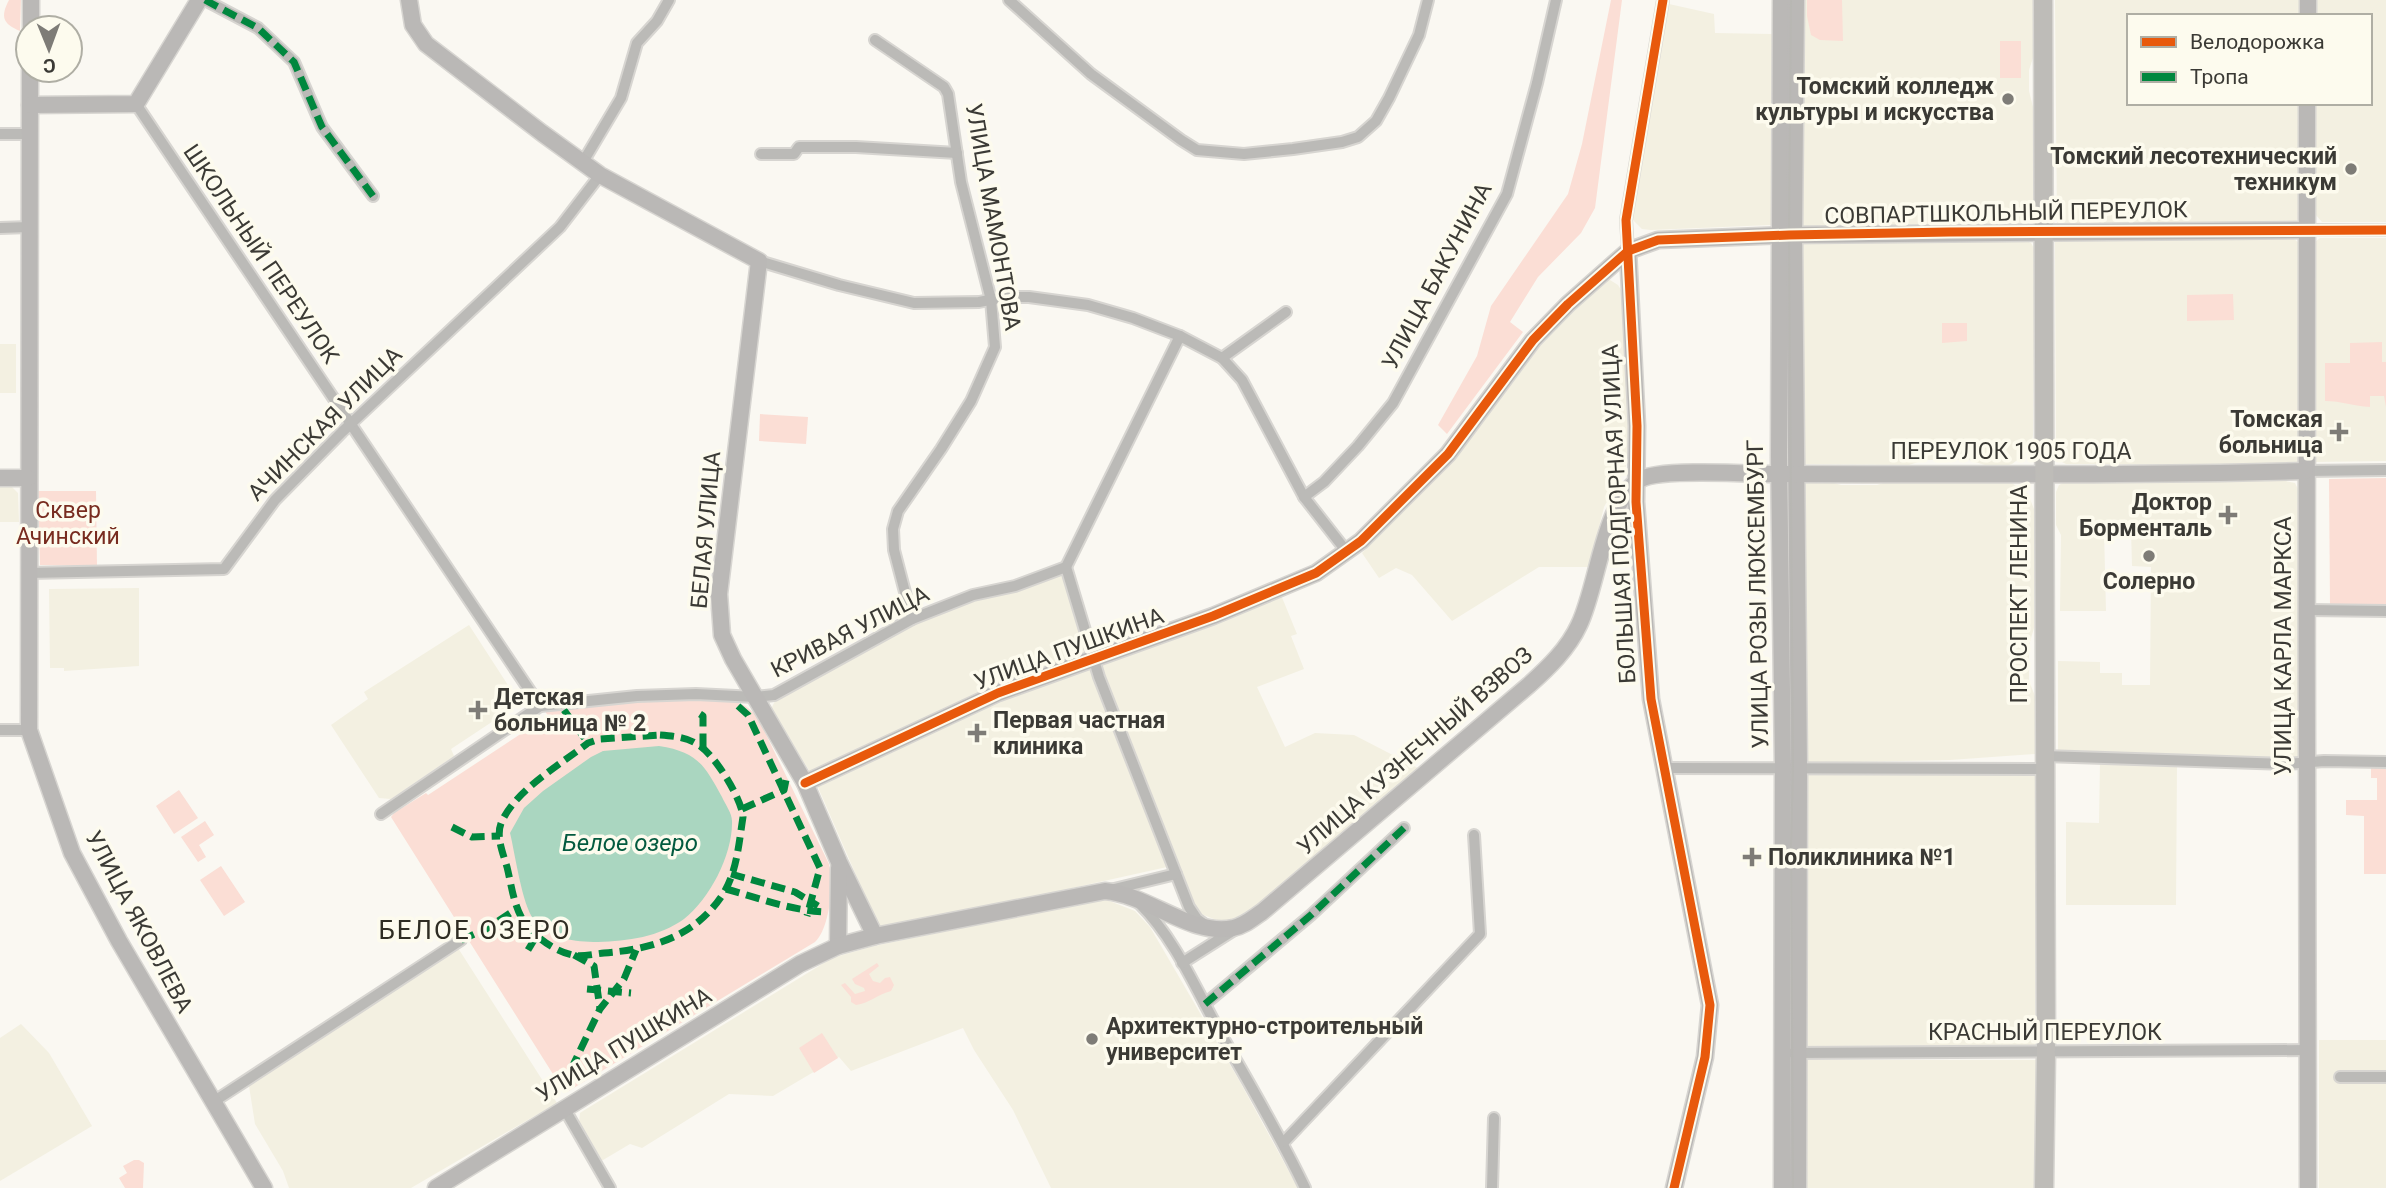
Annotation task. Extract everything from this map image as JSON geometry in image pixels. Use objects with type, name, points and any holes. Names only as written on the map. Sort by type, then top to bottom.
[{"type":"main road","name":"ПРОСПЕКТ ЛЕНИНА","points":[[2043,0],[2046,1053],[2044,1188]]},
{"type":"street","points":[[30,106],[136,104],[199,0]]},
{"type":"street","points":[[205,0],[258,28],[294,62],[323,127],[373,196]]},
{"type":"street","points":[[409,0],[413,25],[426,44],[542,134],[600,175],[759,261],[839,285],[914,303],[1029,297],[1088,305],[1180,336],[1222,358],[1242,380],[1304,497],[1347,552]]},
{"type":"street","points":[[583,162],[621,98],[637,43],[657,21],[669,0]]},
{"type":"street","points":[[1009,0],[1091,74],[1181,140],[1197,150],[1244,154],[1358,137],[1376,121],[1389,99],[1419,35],[1428,0]]},
{"type":"street","name":"УЛИЦА БАКУНИНА","points":[[1304,497],[1332,473],[1393,403],[1507,194],[1556,0]]},
{"type":"street","name":"БОЛЬШАЯ ПОДГОРНАЯ УЛИЦА","points":[[1663,0],[1626,220],[1637,426],[1637,481],[1651,699],[1710,1004],[1705,1057],[1674,1188]]},
{"type":"street","name":"УЛИЦА РОЗЫ ЛЮКСЕМБУРГ","points":[[1781,0],[1787,235],[1791,768],[1789,1054],[1782,1188]]},
{"type":"street","name":"УЛИЦА РОЗЫ ЛЮКСЕМБУРГ","points":[[1787,235],[1796,0]]},
{"type":"street","name":"УЛИЦА МАМОНТОВА","points":[[875,40],[944,87],[951,102],[961,182],[991,300],[995,347],[971,401],[898,510],[893,529],[894,550],[912,619]]},
{"type":"street","name":"УЛИЦА ЯКОВЛЕВА","points":[[30,84],[29,730],[72,853],[119,941],[264,1188]]},
{"type":"street","name":"ШКОЛЬНЫЙ ПЕРЕУЛОК","points":[[136,104],[540,706]]},
{"type":"street","name":"УЛИЦА КАРЛА МАРКСА","points":[[2307,105],[2305,471],[2308,610],[2308,1188]]},
{"type":"street","points":[[0,134],[30,134]]},
{"type":"street","points":[[761,154],[794,154],[799,147],[856,147],[957,153]]},
{"type":"street","name":"АЧИНСКАЯ УЛИЦА","points":[[28,573],[224,569],[275,500],[351,423],[560,227],[600,175]]},
{"type":"street","points":[[0,228],[29,227]]},
{"type":"street","name":"СОВПАРТШКОЛЬНЫЙ ПЕРЕУЛОК","points":[[1628,251],[1658,240],[1787,235],[2386,230]]},
{"type":"street","name":"УЛИЦА ПУШКИНА","points":[[805,783],[998,693],[1213,616],[1315,573],[1347,552],[1405,499],[1448,454],[1533,340],[1568,304],[1628,251]]},
{"type":"street","name":"БЕЛАЯ УЛИЦА","points":[[759,261],[719,594],[722,635],[733,659],[805,783]]},
{"type":"street","points":[[1222,358],[1286,312]]},
{"type":"street","points":[[1180,336],[1066,567],[1099,677],[1189,907],[1197,919],[1218,929]]},
{"type":"street","name":"ПЕРЕУЛОК 1905 ГОДА","points":[[1637,481],[1659,474],[2043,475],[2386,470]]},
{"type":"street","points":[[0,478],[28,478]]},
{"type":"street","name":"УЛИЦА КУЗНЕЧНЫЙ ВЗВОЗ","points":[[1248,921],[1529,685],[1557,658],[1579,625],[1615,511],[1637,481]]},
{"type":"street","name":"КРИВАЯ УЛИЦА","points":[[381,814],[540,706],[637,696],[774,695],[912,619],[973,595],[1015,586],[1066,567]]},
{"type":"street","points":[[2308,610],[2386,611]]},
{"type":"street","points":[[0,730],[29,730]]},
{"type":"street","points":[[1663,768],[2044,762],[2386,762]]},
{"type":"street","points":[[805,783],[875,936]]},
{"type":"street","points":[[1205,1004],[1311,915],[1404,828]]},
{"type":"street","points":[[1284,1142],[1480,934],[1474,835]]},
{"type":"street","points":[[838,946],[839,862]]},
{"type":"street","points":[[1105,891],[1176,874]]},
{"type":"street","points":[[1105,891],[1129,895],[1191,924],[1218,929],[1234,928],[1248,921]]},
{"type":"street","name":"УЛИЦА ПУШКИНА","points":[[436,1188],[800,964],[838,946],[875,936],[1105,891]]},
{"type":"street","points":[[1129,895],[1155,920],[1182,963],[1284,1142],[1305,1188]]},
{"type":"street","points":[[1182,963],[1248,921]]},
{"type":"street","points":[[213,1102],[461,940]]},
{"type":"street","name":"КРАСНЫЙ ПЕРЕУЛОК","points":[[1789,1054],[2308,1050]]},
{"type":"street","name":"УЛИЦА РОЗЫ ЛЮКСЕМБУРГ","points":[[1789,1054],[1798,1188]]},
{"type":"street","points":[[2340,1077],[2386,1077]]},
{"type":"street","points":[[564,1108],[610,1188]]},
{"type":"street","points":[[1492,1188],[1494,1118]]},
{"type":"shaded area","points":[[1801,0],[2033,0],[2033,58],[2029,70],[2029,91],[2033,107],[2034,215],[2031,222],[2024,225],[1800,225]]},
{"type":"shaded area","points":[[2055,0],[2301,0],[2301,14],[2127,14],[2127,105],[2300,105],[2298,219],[2295,223],[2057,226]]},
{"type":"shaded area","name":"Томский лесотехнический техникум","points":[[2316,0],[2386,0],[2386,222],[2322,222],[2316,215],[2315,105],[2372,105],[2372,14],[2316,14]]},
{"type":"shaded area","points":[[1669,4],[1714,14],[1715,33],[1772,34],[1775,220],[1771,225],[1651,230],[1642,229],[1633,220]]},
{"type":"shaded area","points":[[2055,238],[2294,239],[2299,243],[2298,465],[2066,464],[2058,460]]},
{"type":"shaded area","points":[[2320,238],[2386,238],[2386,461],[2312,462],[2315,242]]},
{"type":"shaded area","points":[[2024,240],[2031,243],[2035,250],[2033,435],[2024,455],[2005,466],[1988,466],[1969,460],[1924,460],[1909,465],[1803,464],[1801,242]]},
{"type":"shaded area","points":[[1610,280],[1618,285],[1624,295],[1630,453],[1625,469],[1604,507],[1589,567],[1539,567],[1452,621],[1412,575],[1396,568],[1379,578],[1362,553],[1455,459],[1541,345],[1603,281]]},
{"type":"shaded area","points":[[0,344],[16,344],[16,393],[0,393]]},
{"type":"shaded area","points":[[2280,480],[2295,483],[2300,493],[2299,758],[2058,750],[2058,661],[2100,662],[2100,673],[2122,673],[2122,685],[2150,685],[2151,567],[2132,566],[2131,530],[2104,530],[2106,611],[2060,611],[2061,535],[2056,525],[2056,492],[2059,485],[2065,482]]},
{"type":"shaded area","points":[[1802,482],[1831,482],[1841,485],[1877,485],[1887,482],[2012,483],[2028,494],[2034,509],[2034,628],[2029,645],[2029,681],[2035,696],[2035,754],[1950,760],[1802,763]]},
{"type":"shaded area","points":[[0,486],[12,487],[18,493],[19,522],[0,522]]},
{"type":"shaded area","points":[[1062,575],[1089,654],[810,772],[771,709],[775,701],[914,623],[972,599],[1016,591]]},
{"type":"shaded area","points":[[139,588],[139,666],[64,671],[64,668],[50,668],[49,589]]},
{"type":"shaded area","points":[[1281,595],[1297,634],[1291,636],[1304,669],[1257,687],[1285,747],[1315,733],[1354,735],[1418,768],[1256,906],[1232,920],[1219,921],[1201,914],[1194,905],[1101,666]]},
{"type":"shaded area","points":[[469,625],[515,696],[513,708],[451,749],[454,756],[391,799],[379,798],[331,725],[368,699],[364,692]]},
{"type":"shaded area","points":[[1090,669],[1167,867],[960,913],[878,926],[817,785],[1001,699]]},
{"type":"shaded area","points":[[2100,762],[2177,766],[2176,905],[2066,905],[2066,822],[2099,823]]},
{"type":"shaded area","points":[[1802,774],[2035,774],[2035,1045],[1805,1046]]},
{"type":"shaded area","name":"Архитектурно-строительный университет","points":[[1107,900],[1135,911],[1150,927],[1298,1188],[1051,1188],[1013,1110],[963,1028],[851,1071],[839,1057],[773,1096],[729,1094],[642,1148],[630,1144],[598,1163],[579,1123],[580,1113],[583,1111],[832,958],[874,946]]},
{"type":"shaded area","points":[[458,948],[557,1103],[411,1188],[289,1188],[283,1171],[255,1124],[249,1086]]},
{"type":"shaded area","points":[[21,1024],[49,1053],[92,1126],[0,1181],[0,1038]]},
{"type":"shaded area","points":[[2319,1040],[2386,1040],[2386,1188],[2319,1188]]},
{"type":"shaded area","points":[[1804,1060],[2036,1060],[2034,1188],[1802,1188]]},
{"type":"green space","points":[[9,0],[21,0],[21,14],[14,14],[14,28],[7,23],[5,11]]},
{"type":"green space","points":[[1611,0],[1622,0],[1595,208],[1581,233],[1538,277],[1510,322],[1523,332],[1447,434],[1438,425],[1477,356],[1491,306],[1568,194],[1582,144]]},
{"type":"green space","points":[[1807,0],[1842,0],[1843,41],[1820,40],[1811,35]]},
{"type":"green space","points":[[2000,41],[2021,41],[2021,78],[2000,78]]},
{"type":"green space","points":[[2233,294],[2234,320],[2187,321],[2187,295]]},
{"type":"green space","points":[[1942,323],[1967,323],[1967,341],[1942,343]]},
{"type":"green space","points":[[2382,342],[2382,362],[2386,362],[2386,407],[2384,396],[2370,396],[2370,407],[2325,401],[2325,363],[2350,363],[2350,343]]},
{"type":"green space","points":[[760,414],[808,417],[806,444],[759,441]]},
{"type":"green space","points":[[2386,478],[2386,605],[2330,605],[2329,479]]},
{"type":"green space","name":"Сквер Ачинский","points":[[38,491],[96,491],[97,566],[40,565]]},
{"type":"green space","points":[[676,700],[732,701],[742,704],[758,718],[829,864],[831,893],[824,927],[815,942],[567,1092],[563,1090],[391,817],[548,716],[545,711],[565,707]]},
{"type":"green space","points":[[2371,768],[2386,768],[2386,874],[2364,874],[2364,816],[2346,815],[2346,800],[2377,800],[2377,778],[2371,778]]},
{"type":"green space","points":[[179,790],[198,818],[174,834],[156,806]]},
{"type":"green space","points":[[205,821],[214,835],[199,845],[206,857],[198,862],[181,837]]},
{"type":"green space","points":[[221,866],[245,902],[224,916],[200,880]]},
{"type":"green space","points":[[877,963],[879,966],[869,974],[873,981],[880,983],[890,977],[894,985],[891,991],[856,1005],[851,1002],[851,997],[841,985],[845,983],[855,994],[865,991],[852,979]]},
{"type":"green space","points":[[822,1033],[838,1058],[814,1073],[799,1048]]},
{"type":"green space","points":[[134,1160],[144,1163],[143,1188],[125,1188],[119,1178],[127,1173],[123,1166]]},
{"type":"water","name":"Белое озеро","points":[[659,746],[682,752],[698,761],[710,776],[731,815],[729,847],[711,888],[684,919],[643,937],[589,942],[563,938],[548,931],[534,920],[526,903],[510,833],[524,808],[543,791],[603,751]]},
{"type":"tram line","points":[[1791,0],[1789,235],[1793,1188]]},
{"type":"marked path","points":[[205,0],[258,28],[294,62],[322,127],[373,196]]},
{"type":"marked path","points":[[738,706],[748,715],[820,868],[807,916]]},
{"type":"marked path","points":[[564,710],[588,743]]},
{"type":"marked path","points":[[700,714],[703,716],[703,747]]},
{"type":"marked path","points":[[660,735],[688,740],[704,749],[719,766],[738,799],[743,817],[737,857],[728,885],[712,909],[686,931],[671,938],[639,948],[580,956],[560,951],[537,936],[523,921],[500,844],[502,821],[528,788],[588,743],[600,739],[660,735]]},
{"type":"marked path","points":[[742,809],[784,790],[787,775]]},
{"type":"marked path","points":[[452,827],[472,837],[500,836]]},
{"type":"marked path","points":[[1205,1004],[1311,915],[1404,828]]},
{"type":"marked path","points":[[731,874],[795,892],[818,906]]},
{"type":"marked path","points":[[726,889],[788,907],[827,912]]},
{"type":"marked path","points":[[461,940],[486,929],[518,908]]},
{"type":"marked path","points":[[528,950],[537,935]]},
{"type":"marked path","points":[[562,1088],[600,1009],[624,979],[636,950]]},
{"type":"marked path","points":[[574,955],[594,966],[600,1009]]},
{"type":"marked path","points":[[587,989],[631,993]]},
{"type":"marked path","points":[[560,1070],[566,1079],[585,1073]]},
{"type":"cycle path","points":[[1663,0],[1626,220],[1637,426],[1636,502],[1651,699],[1710,1005],[1705,1057],[1674,1188]]},
{"type":"cycle path","points":[[805,783],[998,693],[1213,616],[1316,573],[1361,541],[1448,454],[1533,340],[1568,304],[1628,251],[1658,240],[1949,232],[2386,230]]},
{"type":"place","name":"Томский колледж культуры и искусства","points":[[2008,99]]},
{"type":"place","name":"Томский лесотехнический техникум","points":[[2351,169]]},
{"type":"place","name":"Томская больница","points":[[2339,432]]},
{"type":"place","name":"Доктор Борменталь","points":[[2228,515]]},
{"type":"place","name":"Солерно","points":[[2149,556]]},
{"type":"place","name":"Детская больница № 2","points":[[478,710]]},
{"type":"place","name":"Первая частная клиника","points":[[977,733]]},
{"type":"place","name":"Поликлиника №1","points":[[1752,857]]},
{"type":"place","name":"Архитектурно-строительный университет","points":[[1092,1039]]},
{"type":"district","name":"БЕЛОЕ ОЗЕРО","points":[[475,930]]}]
